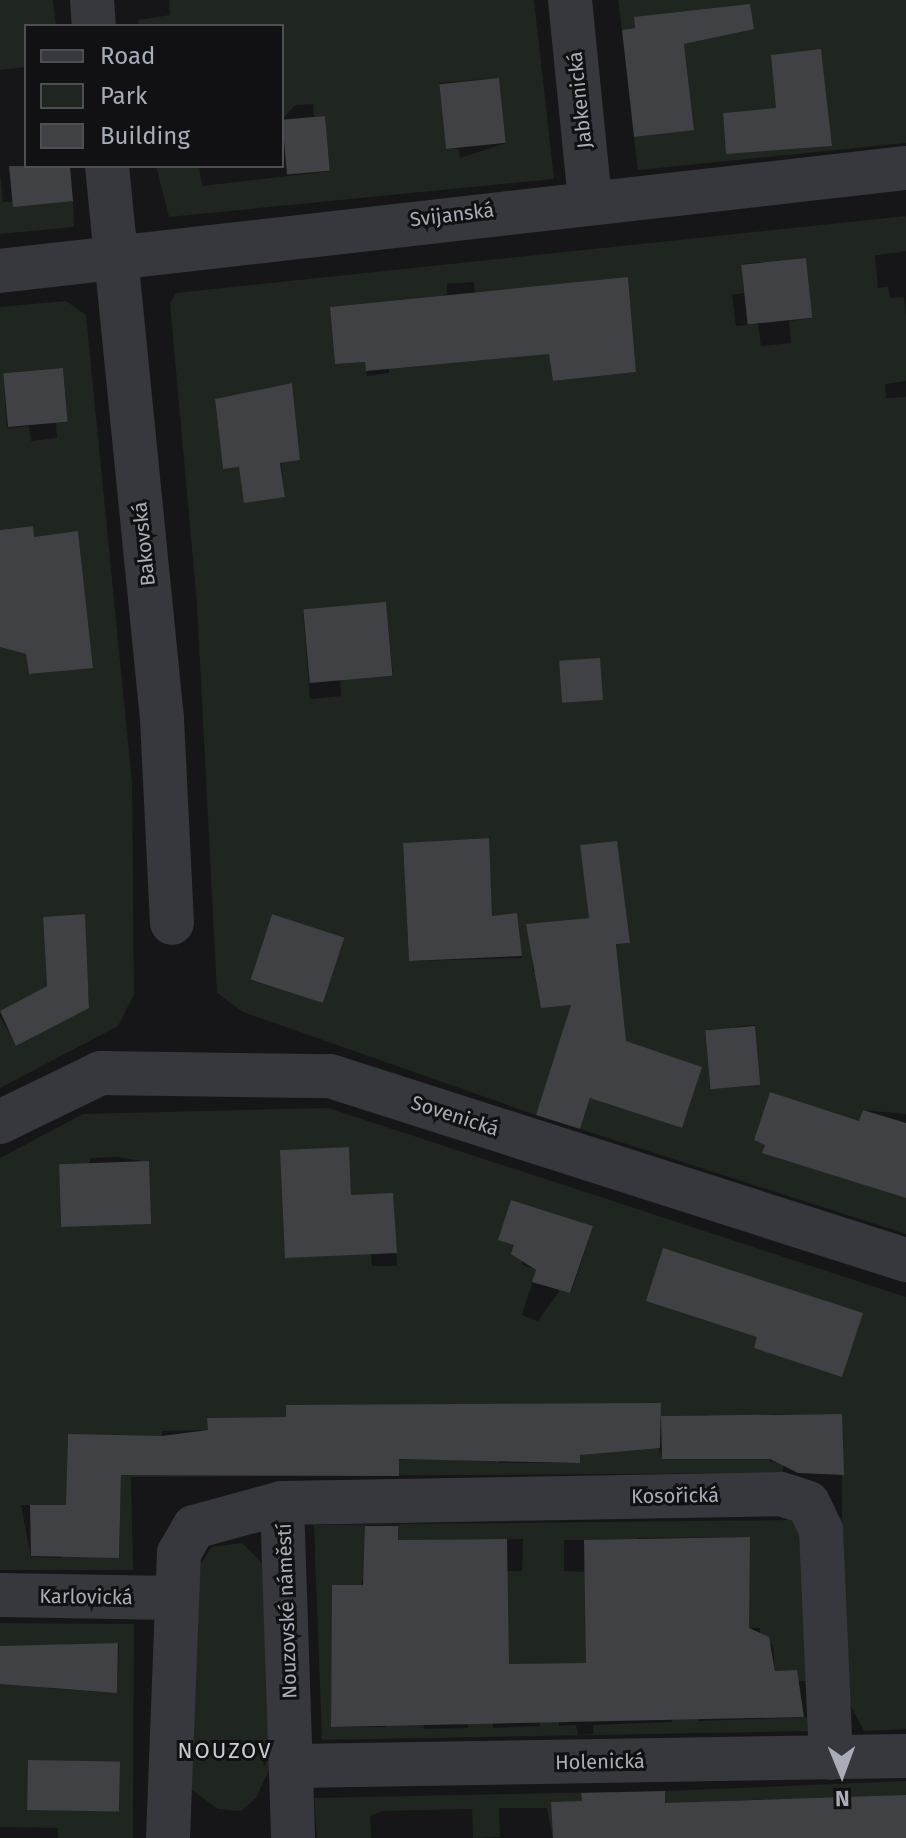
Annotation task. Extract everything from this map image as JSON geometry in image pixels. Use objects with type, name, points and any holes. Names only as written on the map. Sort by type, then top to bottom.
[{"type":"street","points":[[92,0],[94,24]]},
{"type":"street","name":"Jabkenická","points":[[570,0],[590,200]]},
{"type":"street","name":"Bakovská","points":[[107,168],[162,719],[172,923]]},
{"type":"street","name":"Svijanská","points":[[0,271],[115,254],[906,168]]},
{"type":"street","name":"Sovenická","points":[[0,1122],[101,1073],[330,1076],[906,1260]]},
{"type":"street","name":"Kosořická","points":[[282,1503],[781,1494],[808,1503],[821,1530],[831,1758]]},
{"type":"street","name":"Nouzovské náměstí","points":[[168,1838],[173,1598],[179,1553],[194,1527],[224,1513],[282,1503],[294,1766],[293,1838]]},
{"type":"street","name":"Karlovická","points":[[0,1595],[173,1598]]},
{"type":"street","name":"Holenická","points":[[294,1766],[906,1756]]},
{"type":"green space","points":[[0,0],[53,0],[56,24],[24,24],[24,67],[0,70]]},
{"type":"green space","points":[[169,0],[534,0],[554,179],[169,217],[157,168],[199,168],[202,186],[330,171],[325,116],[314,117],[313,104],[295,105],[284,118],[284,24],[139,24],[138,20],[170,15]],"holes":[[[499,78],[506,143],[460,158],[459,149],[447,149],[439,83]]]},
{"type":"green space","points":[[618,0],[906,0],[906,143],[638,170],[634,137],[694,129],[684,44],[700,41],[634,17],[635,28],[622,30]],"holes":[[[821,50],[832,146],[726,154],[723,113],[784,108],[771,55]]]},
{"type":"green space","points":[[0,175],[3,202],[73,201],[74,227],[0,234]]},
{"type":"green space","points":[[906,216],[906,251],[875,255],[878,288],[888,287],[890,298],[904,297],[906,314],[906,381],[885,384],[886,398],[906,397],[906,1114],[863,1110],[841,1177],[906,1198],[906,1234],[580,1129],[601,1066],[557,1052],[536,1115],[243,1012],[217,993],[197,604],[170,304],[176,293]],"holes":[[[806,258],[812,318],[789,321],[791,343],[761,346],[758,324],[736,326],[732,295],[744,293],[742,264]],[[628,277],[636,372],[553,381],[541,287]],[[474,282],[475,292],[492,291],[498,358],[388,359],[389,373],[367,376],[365,362],[335,364],[330,307],[435,299],[447,294],[447,284]],[[292,383],[300,460],[281,463],[285,497],[242,467],[223,469],[215,399]],[[386,603],[393,676],[340,679],[341,696],[310,699],[303,609]],[[488,838],[492,916],[517,913],[522,958],[409,961],[403,843]],[[581,845],[629,943],[616,944],[621,992],[596,994],[533,972],[531,924],[589,918]],[[272,914],[344,937],[323,1003],[251,980]],[[755,1025],[759,1083],[738,1084],[734,1027]],[[729,1028],[733,1087],[710,1089],[705,1030]],[[624,1041],[685,1061],[675,1093],[691,1098],[681,1128],[604,1102]],[[770,1092],[809,1105],[790,1162],[763,1152],[765,1145],[754,1140]]]},
{"type":"green space","points":[[66,301],[86,315],[132,783],[134,994],[118,1026],[0,1088],[0,1017],[17,1046],[89,1007],[84,914],[43,917],[47,986],[0,1011],[0,647],[26,654],[29,674],[93,667],[78,532],[34,537],[32,526],[0,530],[0,307]],"holes":[[[63,368],[68,422],[56,423],[57,438],[31,441],[29,426],[7,428],[3,373]]]},
{"type":"green space","points":[[328,1108],[906,1297],[906,1729],[864,1731],[844,1693],[841,1414],[771,1414],[770,1462],[783,1463],[783,1473],[131,1477],[133,1570],[0,1570],[0,1158],[83,1114]],"holes":[[[349,1147],[352,1225],[281,1150]],[[116,1157],[149,1162],[151,1224],[61,1227],[91,1158]],[[393,1194],[397,1266],[372,1266],[367,1195]],[[511,1200],[593,1226],[571,1293],[560,1290],[538,1321],[522,1315],[536,1270],[523,1265],[514,1245]],[[317,1405],[287,1475],[286,1406]],[[319,1405],[351,1405],[320,1475]],[[499,1405],[582,1405],[580,1463],[499,1463]],[[710,1415],[711,1459],[663,1459],[655,1438],[660,1416]],[[208,1418],[251,1475],[162,1449],[162,1431],[208,1430]],[[361,1430],[450,1459],[360,1460]],[[68,1435],[122,1436],[119,1558],[66,1553]],[[21,1505],[62,1505],[62,1558],[31,1557]]]},
{"type":"green space","points":[[791,1520],[806,1533],[812,1731],[322,1740],[314,1525]],"holes":[[[365,1525],[398,1525],[386,1727],[331,1727],[331,1689],[366,1568]],[[750,1537],[638,1592],[638,1538]],[[523,1539],[522,1571],[496,1571],[497,1602],[508,1603],[508,1621],[465,1634],[468,1728],[424,1729],[409,1540]],[[564,1540],[616,1540],[585,1572],[564,1571]],[[732,1628],[760,1628],[760,1638],[773,1645],[775,1671],[797,1670],[797,1681],[810,1681],[811,1717],[698,1721],[697,1684]],[[507,1664],[538,1664],[540,1726],[493,1728],[491,1680]],[[671,1666],[672,1722],[593,1725],[593,1734],[578,1735],[576,1725],[559,1726],[558,1688]]]},
{"type":"green space","points":[[242,1543],[265,1566],[272,1763],[256,1798],[241,1811],[218,1809],[192,1790],[192,1577],[212,1547]]},
{"type":"green space","points":[[0,1623],[134,1624],[133,1838],[58,1838],[58,1828],[0,1827],[0,1684],[12,1684],[28,1647],[0,1646]],"holes":[[[119,1643],[117,1693],[47,1688],[67,1644]],[[28,1760],[119,1762],[120,1810],[29,1810]]]},
{"type":"green space","points":[[906,1781],[906,1795],[829,1838],[779,1799],[727,1801],[728,1830],[666,1838],[665,1791]]},
{"type":"green space","points":[[613,1792],[614,1838],[551,1802],[553,1838],[547,1808],[499,1808],[500,1837],[473,1838],[472,1809],[383,1811],[370,1816],[371,1838],[317,1838],[314,1798]]},
{"type":"building","points":[[750,4],[754,29],[684,44],[694,130],[634,137],[622,30],[635,28],[634,17]]},
{"type":"building","points":[[821,49],[832,146],[726,154],[723,113],[776,108],[771,55]]},
{"type":"building","points":[[499,78],[506,143],[446,149],[439,84]]},
{"type":"building","points":[[325,116],[330,171],[287,175],[284,120]]},
{"type":"building","points":[[9,166],[70,168],[73,201],[13,207]]},
{"type":"building","points":[[806,258],[812,318],[748,324],[741,265]]},
{"type":"building","points":[[628,277],[636,372],[553,381],[549,354],[366,371],[365,362],[335,364],[330,307]]},
{"type":"building","points":[[63,368],[68,422],[8,427],[3,373]]},
{"type":"building","points":[[292,383],[300,460],[280,463],[285,497],[244,503],[239,467],[223,469],[215,399]]},
{"type":"building","points":[[33,526],[34,537],[78,531],[93,668],[29,674],[26,654],[0,647],[0,530]]},
{"type":"building","points":[[386,602],[392,676],[310,683],[303,609]]},
{"type":"building","points":[[600,658],[603,700],[562,703],[559,661]]},
{"type":"building","points":[[489,838],[492,916],[517,913],[522,956],[409,961],[403,843]]},
{"type":"building","points":[[617,841],[630,943],[616,944],[626,1041],[702,1067],[682,1128],[590,1098],[580,1129],[536,1115],[571,1005],[541,1008],[526,924],[589,918],[580,845]]},
{"type":"building","points":[[85,914],[89,1008],[16,1046],[0,1011],[47,986],[43,917]]},
{"type":"building","points":[[272,914],[344,937],[323,1003],[251,980]]},
{"type":"building","points":[[755,1026],[760,1085],[710,1089],[705,1030]]},
{"type":"building","points":[[770,1092],[859,1121],[863,1110],[906,1123],[906,1198],[762,1153],[765,1145],[754,1140]]},
{"type":"building","points":[[349,1147],[351,1195],[393,1193],[397,1253],[285,1258],[280,1150]]},
{"type":"building","points":[[149,1161],[151,1224],[61,1227],[59,1164]]},
{"type":"building","points":[[511,1200],[593,1226],[570,1293],[532,1282],[536,1270],[511,1254],[514,1245],[498,1240]]},
{"type":"building","points":[[663,1248],[863,1313],[842,1377],[754,1348],[757,1337],[646,1301]]},
{"type":"building","points":[[661,1403],[660,1448],[580,1455],[580,1463],[399,1459],[399,1476],[121,1475],[119,1558],[31,1556],[30,1505],[66,1505],[68,1434],[162,1436],[208,1430],[207,1418],[286,1417],[286,1405]]},
{"type":"building","points":[[842,1414],[844,1475],[798,1473],[770,1459],[662,1459],[661,1416]]},
{"type":"building","points":[[365,1526],[398,1526],[398,1540],[507,1539],[509,1664],[586,1663],[584,1540],[750,1537],[749,1628],[769,1637],[775,1671],[797,1670],[804,1717],[331,1727],[332,1585],[363,1585]]},
{"type":"building","points":[[118,1643],[117,1693],[0,1684],[0,1646]]},
{"type":"building","points":[[28,1760],[120,1762],[119,1812],[27,1810]]},
{"type":"building","points":[[665,1791],[665,1803],[906,1795],[906,1838],[553,1838],[551,1802],[582,1801],[581,1793]]},
{"type":"district","name":"NOUZOV","points":[[225,1751]]}]
